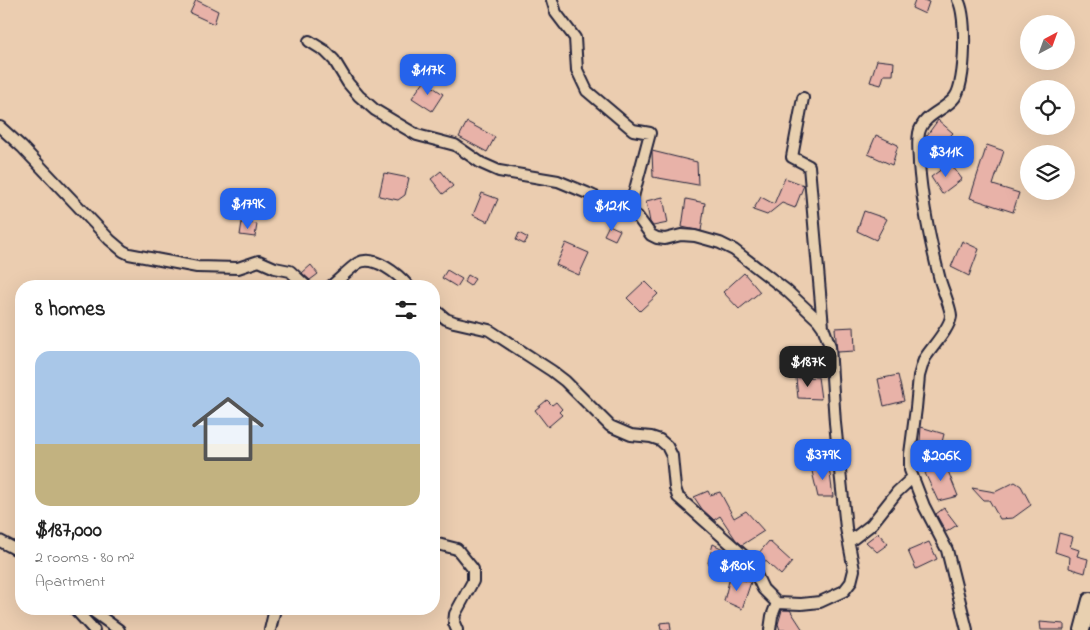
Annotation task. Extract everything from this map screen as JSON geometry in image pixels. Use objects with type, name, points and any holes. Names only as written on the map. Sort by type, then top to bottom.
[{"type":"street","points":[[552,0],[556,12],[575,38],[577,70],[587,91],[633,130],[650,133],[629,212]]},
{"type":"street","points":[[958,0],[962,10],[964,47],[960,89],[950,102],[926,120],[922,126],[918,141],[921,185],[926,219],[940,280],[951,314],[946,326],[923,363],[919,376],[909,462],[912,478],[924,506],[947,550],[967,630]]},
{"type":"street","points":[[310,41],[334,60],[353,90],[375,110],[418,135],[455,146],[499,171],[558,181],[629,212],[642,220],[651,234],[657,238],[665,239],[681,235],[695,236],[720,243],[734,250],[786,290],[823,327]]},
{"type":"street","points":[[440,314],[454,322],[489,330],[552,371],[565,381],[610,426],[631,435],[651,437],[664,443],[672,456],[675,488],[678,497],[743,556],[754,570],[763,589],[777,603],[801,604],[820,602],[844,590],[851,582],[854,570],[835,423],[830,346],[823,327],[809,166],[792,157],[803,98]]},
{"type":"street","points":[[0,127],[22,146],[110,240],[126,253],[208,269],[238,268],[259,261],[275,268],[290,271],[300,280]]},
{"type":"street","points":[[339,280],[358,263],[367,261],[388,268],[401,280]]},
{"type":"street","points":[[850,542],[871,525],[897,492],[912,478]]},
{"type":"street","points":[[3,545],[15,550]]},
{"type":"street","points":[[440,545],[457,549],[473,570],[473,581],[455,614],[454,623],[457,630]]},
{"type":"street","points":[[1082,630],[1090,600]]},
{"type":"street","points":[[770,630],[772,616],[777,603]]},
{"type":"street","points":[[80,615],[94,630]]},
{"type":"street","points":[[98,615],[119,630]]},
{"type":"street","points":[[270,630],[274,615]]},
{"type":"building","points":[[196,0],[218,11],[214,24],[190,13]]},
{"type":"building","points":[[915,0],[929,2],[925,14],[912,8]]},
{"type":"building","points":[[877,60],[894,62],[893,75],[884,75],[881,85],[870,82]]},
{"type":"building","points":[[424,81],[443,94],[432,111],[412,98]]},
{"type":"building","points":[[938,120],[953,133],[934,153],[925,144],[925,138]]},
{"type":"building","points":[[467,122],[495,137],[487,152],[459,137]]},
{"type":"building","points":[[876,135],[898,145],[892,165],[868,154]]},
{"type":"building","points":[[987,145],[1004,151],[993,185],[1019,193],[1013,212],[970,198]]},
{"type":"building","points":[[652,151],[697,162],[698,185],[653,177]]},
{"type":"building","points":[[950,163],[962,179],[942,194],[931,177]]},
{"type":"building","points":[[441,171],[453,186],[443,194],[431,179]]},
{"type":"building","points":[[384,173],[409,178],[405,195],[398,200],[379,196]]},
{"type":"building","points":[[785,178],[804,185],[795,208],[782,203],[767,215],[753,210],[761,197],[774,204]]},
{"type":"building","points":[[482,193],[498,199],[488,222],[473,215]]},
{"type":"building","points":[[663,197],[668,223],[653,226],[650,222],[646,201]]},
{"type":"building","points":[[686,199],[705,203],[701,231],[682,227]]},
{"type":"building","points":[[864,211],[887,219],[876,240],[857,231]]},
{"type":"building","points":[[242,222],[257,224],[255,237],[240,235]]},
{"type":"building","points":[[609,225],[620,230],[615,240],[604,235]]},
{"type":"building","points":[[519,233],[528,238],[524,244],[516,240]]},
{"type":"building","points":[[962,241],[979,249],[969,276],[951,267]]},
{"type":"building","points":[[566,243],[589,253],[579,275],[556,265]]},
{"type":"building","points":[[311,265],[318,274],[310,280],[302,273]]},
{"type":"building","points":[[447,270],[462,279],[457,287],[442,278]]},
{"type":"building","points":[[744,273],[760,292],[739,309],[723,292]]},
{"type":"building","points":[[468,275],[475,279],[470,286],[464,282]]},
{"type":"building","points":[[645,281],[658,294],[640,311],[627,298]]},
{"type":"building","points":[[854,327],[855,351],[837,352],[835,328]]},
{"type":"building","points":[[898,375],[904,401],[884,406],[878,379]]},
{"type":"building","points":[[818,377],[821,399],[798,398],[796,378]]},
{"type":"building","points":[[547,400],[552,405],[556,402],[562,409],[559,412],[562,415],[548,427],[535,410]]},
{"type":"building","points":[[921,427],[944,434],[939,454],[919,454]]},
{"type":"building","points":[[944,461],[958,496],[938,501],[925,473]]},
{"type":"building","points":[[829,466],[833,497],[818,497],[811,467]]},
{"type":"building","points":[[1015,482],[1021,486],[1031,505],[1013,518],[1000,519],[989,500],[983,500],[972,488],[995,492]]},
{"type":"building","points":[[708,491],[710,495],[720,492],[734,518],[746,511],[764,531],[742,545],[736,540],[720,516],[714,520],[702,509],[694,497]]},
{"type":"building","points":[[944,508],[957,525],[946,532],[936,514]]},
{"type":"building","points":[[878,533],[888,544],[877,552],[866,542]]},
{"type":"building","points":[[1059,533],[1073,537],[1070,547],[1079,550],[1077,556],[1088,559],[1085,573],[1069,568],[1070,557],[1055,552]]},
{"type":"building","points":[[769,541],[792,562],[781,575],[758,554]]},
{"type":"building","points":[[929,542],[937,559],[916,569],[908,551]]},
{"type":"building","points":[[713,544],[729,552],[728,570],[708,563]]},
{"type":"building","points":[[730,577],[751,582],[742,609],[724,601]]},
{"type":"building","points":[[782,610],[790,610],[803,630],[780,630],[778,624]]},
{"type":"building","points":[[670,622],[671,630],[661,630],[660,623]]},
{"type":"building","points":[[1040,622],[1064,624],[1064,630],[1041,630]]}]
